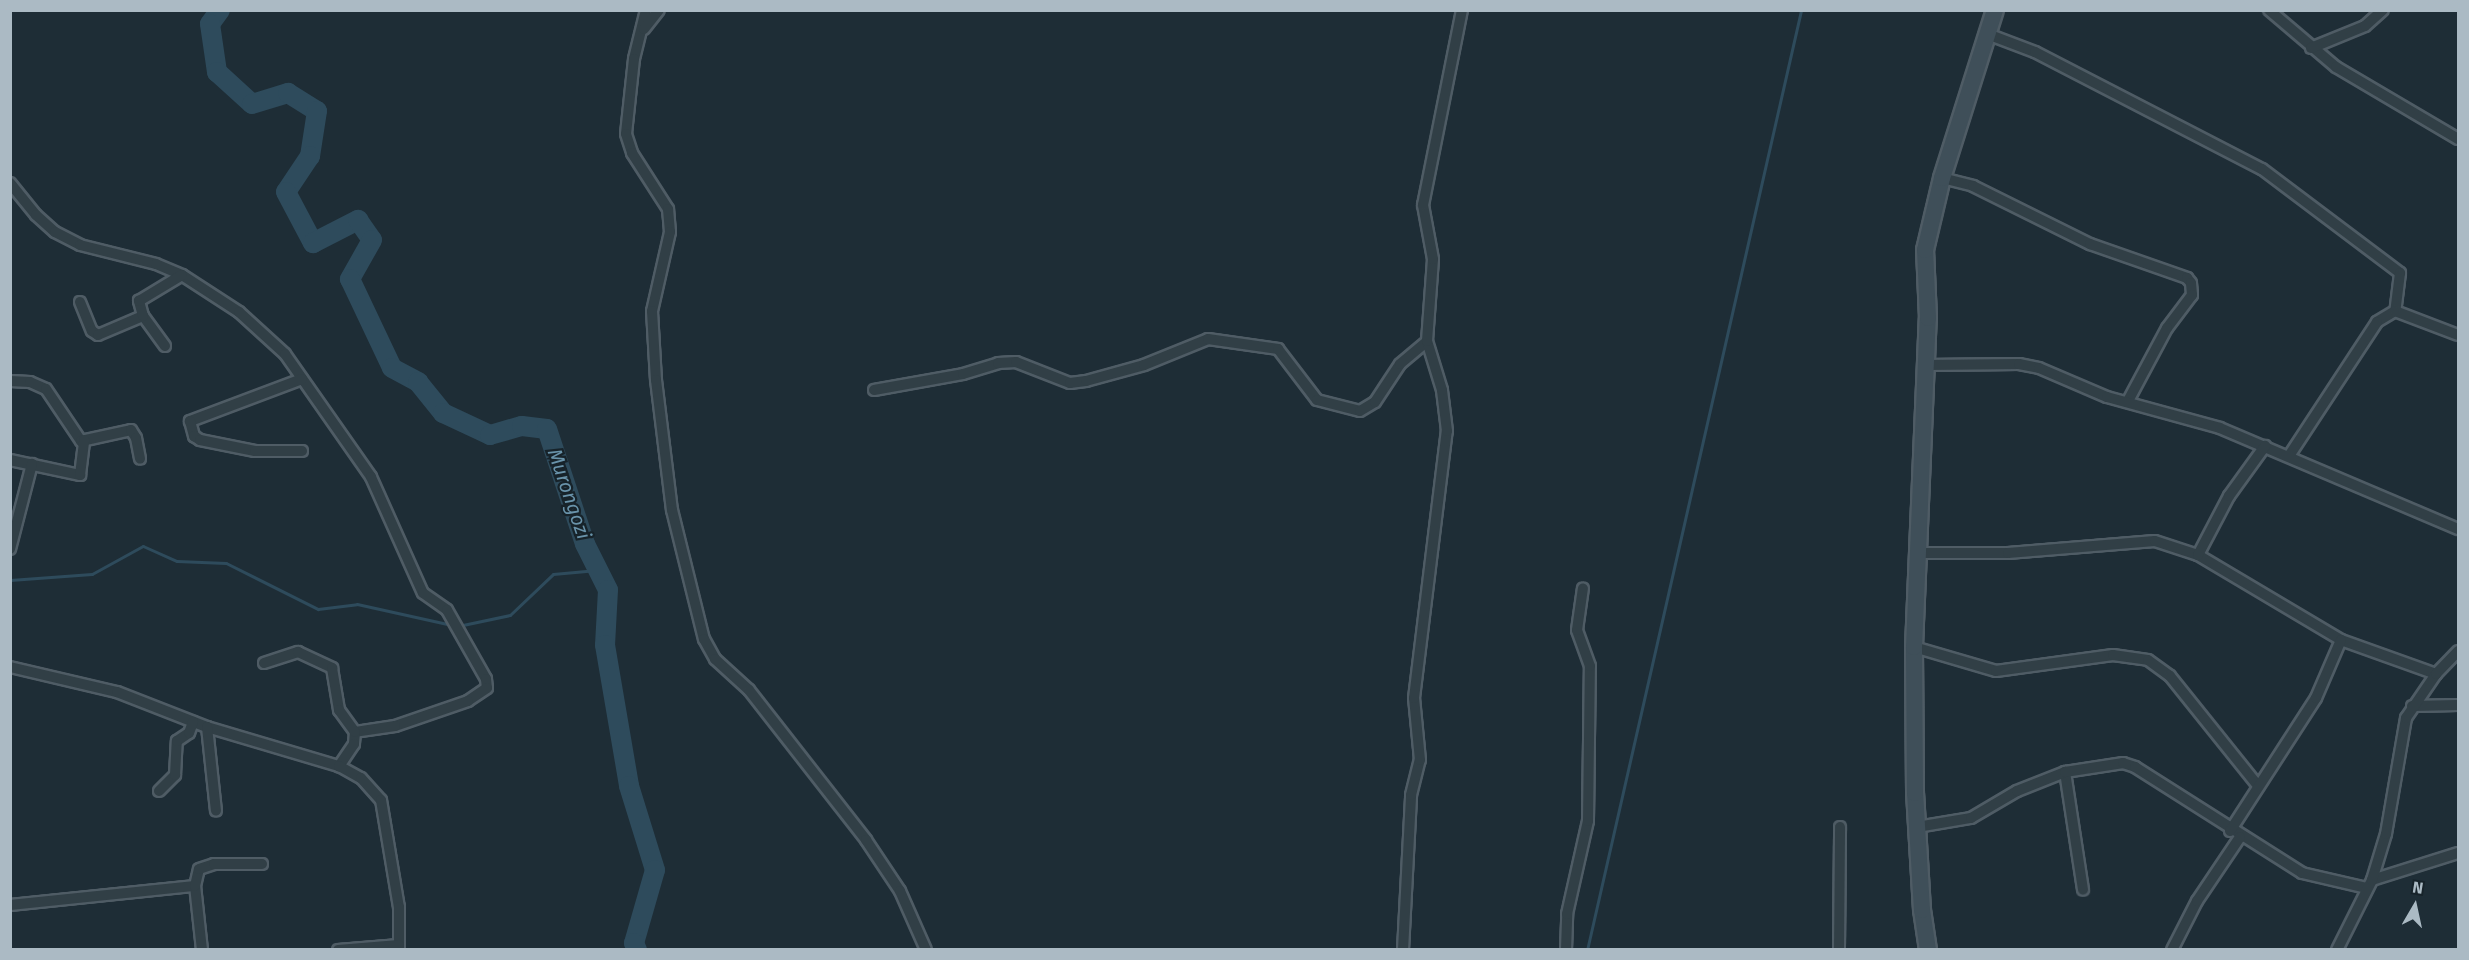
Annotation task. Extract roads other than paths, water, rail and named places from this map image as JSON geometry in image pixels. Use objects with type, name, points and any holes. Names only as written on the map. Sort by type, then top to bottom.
[{"type":"street","points":[[646,10],[644,29],[634,59],[626,134],[632,153],[668,209],[670,232],[652,311],[657,380],[672,510],[704,639],[715,659],[749,690],[866,840],[900,891],[926,950]]},
{"type":"street","points":[[644,29],[659,10]]},
{"type":"street","points":[[1403,950],[1411,795],[1420,760],[1414,698],[1448,431],[1442,390],[1427,342],[1433,259],[1423,205],[1462,10]]},
{"type":"street","points":[[1928,950],[1917,827],[1914,647],[1925,365],[1925,250],[1942,178],[1990,35],[1995,10]]},
{"type":"street","points":[[2269,10],[2311,48],[2366,87],[2458,139]]},
{"type":"street","points":[[2311,48],[2365,26],[2382,10]]},
{"type":"street","points":[[1990,35],[2035,52],[2262,169],[2393,264],[2400,273],[2395,311]]},
{"type":"street","points":[[1942,178],[1973,186],[2090,244],[2187,278],[2191,283],[2192,295],[2149,359],[2128,401]]},
{"type":"street","points":[[10,183],[55,232],[80,245],[156,264],[182,275],[210,291],[256,327],[285,354],[371,477],[423,593],[447,610],[486,679],[487,688],[468,701],[395,726],[355,732]]},
{"type":"street","points":[[165,346],[142,316],[139,301],[182,275]]},
{"type":"street","points":[[80,302],[92,332],[98,335],[142,316]]},
{"type":"street","points":[[2395,311],[2458,335]]},
{"type":"street","points":[[2289,456],[2377,322],[2395,311]]},
{"type":"street","points":[[874,390],[963,374],[998,363],[1016,363],[1070,383],[1086,381],[1144,365],[1208,339],[1278,349],[1317,400],[1359,411],[1375,402],[1400,364],[1427,342]]},
{"type":"street","points":[[1925,365],[2019,364],[2058,374],[2080,386],[2190,418],[2265,446],[2458,529]]},
{"type":"street","points":[[302,379],[190,421],[194,436],[200,440],[255,451],[302,451]]},
{"type":"street","points":[[10,381],[30,382],[46,389],[76,437],[84,441],[131,430],[136,438],[140,459]]},
{"type":"street","points":[[10,460],[80,475],[84,441]]},
{"type":"street","points":[[2198,555],[2238,481],[2265,446]]},
{"type":"street","points":[[10,549],[32,464]]},
{"type":"street","points":[[1917,553],[2008,553],[2155,541],[2198,555],[2341,640],[2436,674]]},
{"type":"street","points":[[1566,950],[1568,914],[1588,821],[1590,666],[1577,630],[1583,588]]},
{"type":"street","points":[[2172,950],[2259,786],[2316,698],[2341,640]]},
{"type":"street","points":[[1914,647],[1996,671],[2113,655],[2148,660],[2170,676],[2259,786]]},
{"type":"street","points":[[2337,950],[2369,884],[2393,810],[2403,729],[2412,706],[2436,674],[2458,651]]},
{"type":"street","points":[[264,663],[298,652],[332,668],[339,710],[355,732],[354,744],[339,766]]},
{"type":"street","points":[[10,667],[117,692],[207,728],[339,766],[361,778],[381,800],[399,907],[399,947],[338,950]]},
{"type":"street","points":[[2412,706],[2458,705]]},
{"type":"street","points":[[159,791],[175,775],[177,741],[189,733],[193,722]]},
{"type":"street","points":[[207,728],[216,811]]},
{"type":"street","points":[[1917,827],[1971,818],[2017,791],[2065,772],[2113,764],[2134,767],[2235,834],[2313,878],[2369,884],[2458,853]]},
{"type":"street","points":[[2065,772],[2083,890]]},
{"type":"street","points":[[1839,950],[1840,827]]},
{"type":"street","points":[[202,950],[195,886],[199,869],[214,864],[262,864]]},
{"type":"street","points":[[10,905],[195,886]]},
{"type":"waterway","name":"Murongozi","points":[[220,10],[210,24],[217,72],[252,104],[288,93],[317,111],[310,156],[286,192],[313,243],[358,220],[372,240],[350,279],[392,368],[418,382],[443,413],[490,435],[522,426],[547,429],[585,544],[608,590],[605,645],[629,786],[655,870],[634,943],[637,950]]},
{"type":"waterway","points":[[1587,950],[1801,10]]},
{"type":"waterway","points":[[10,580],[92,574],[143,546],[177,561],[226,563],[318,609],[357,604],[452,625]]},
{"type":"waterway","points":[[458,626],[510,615],[553,574],[597,570]]}]
